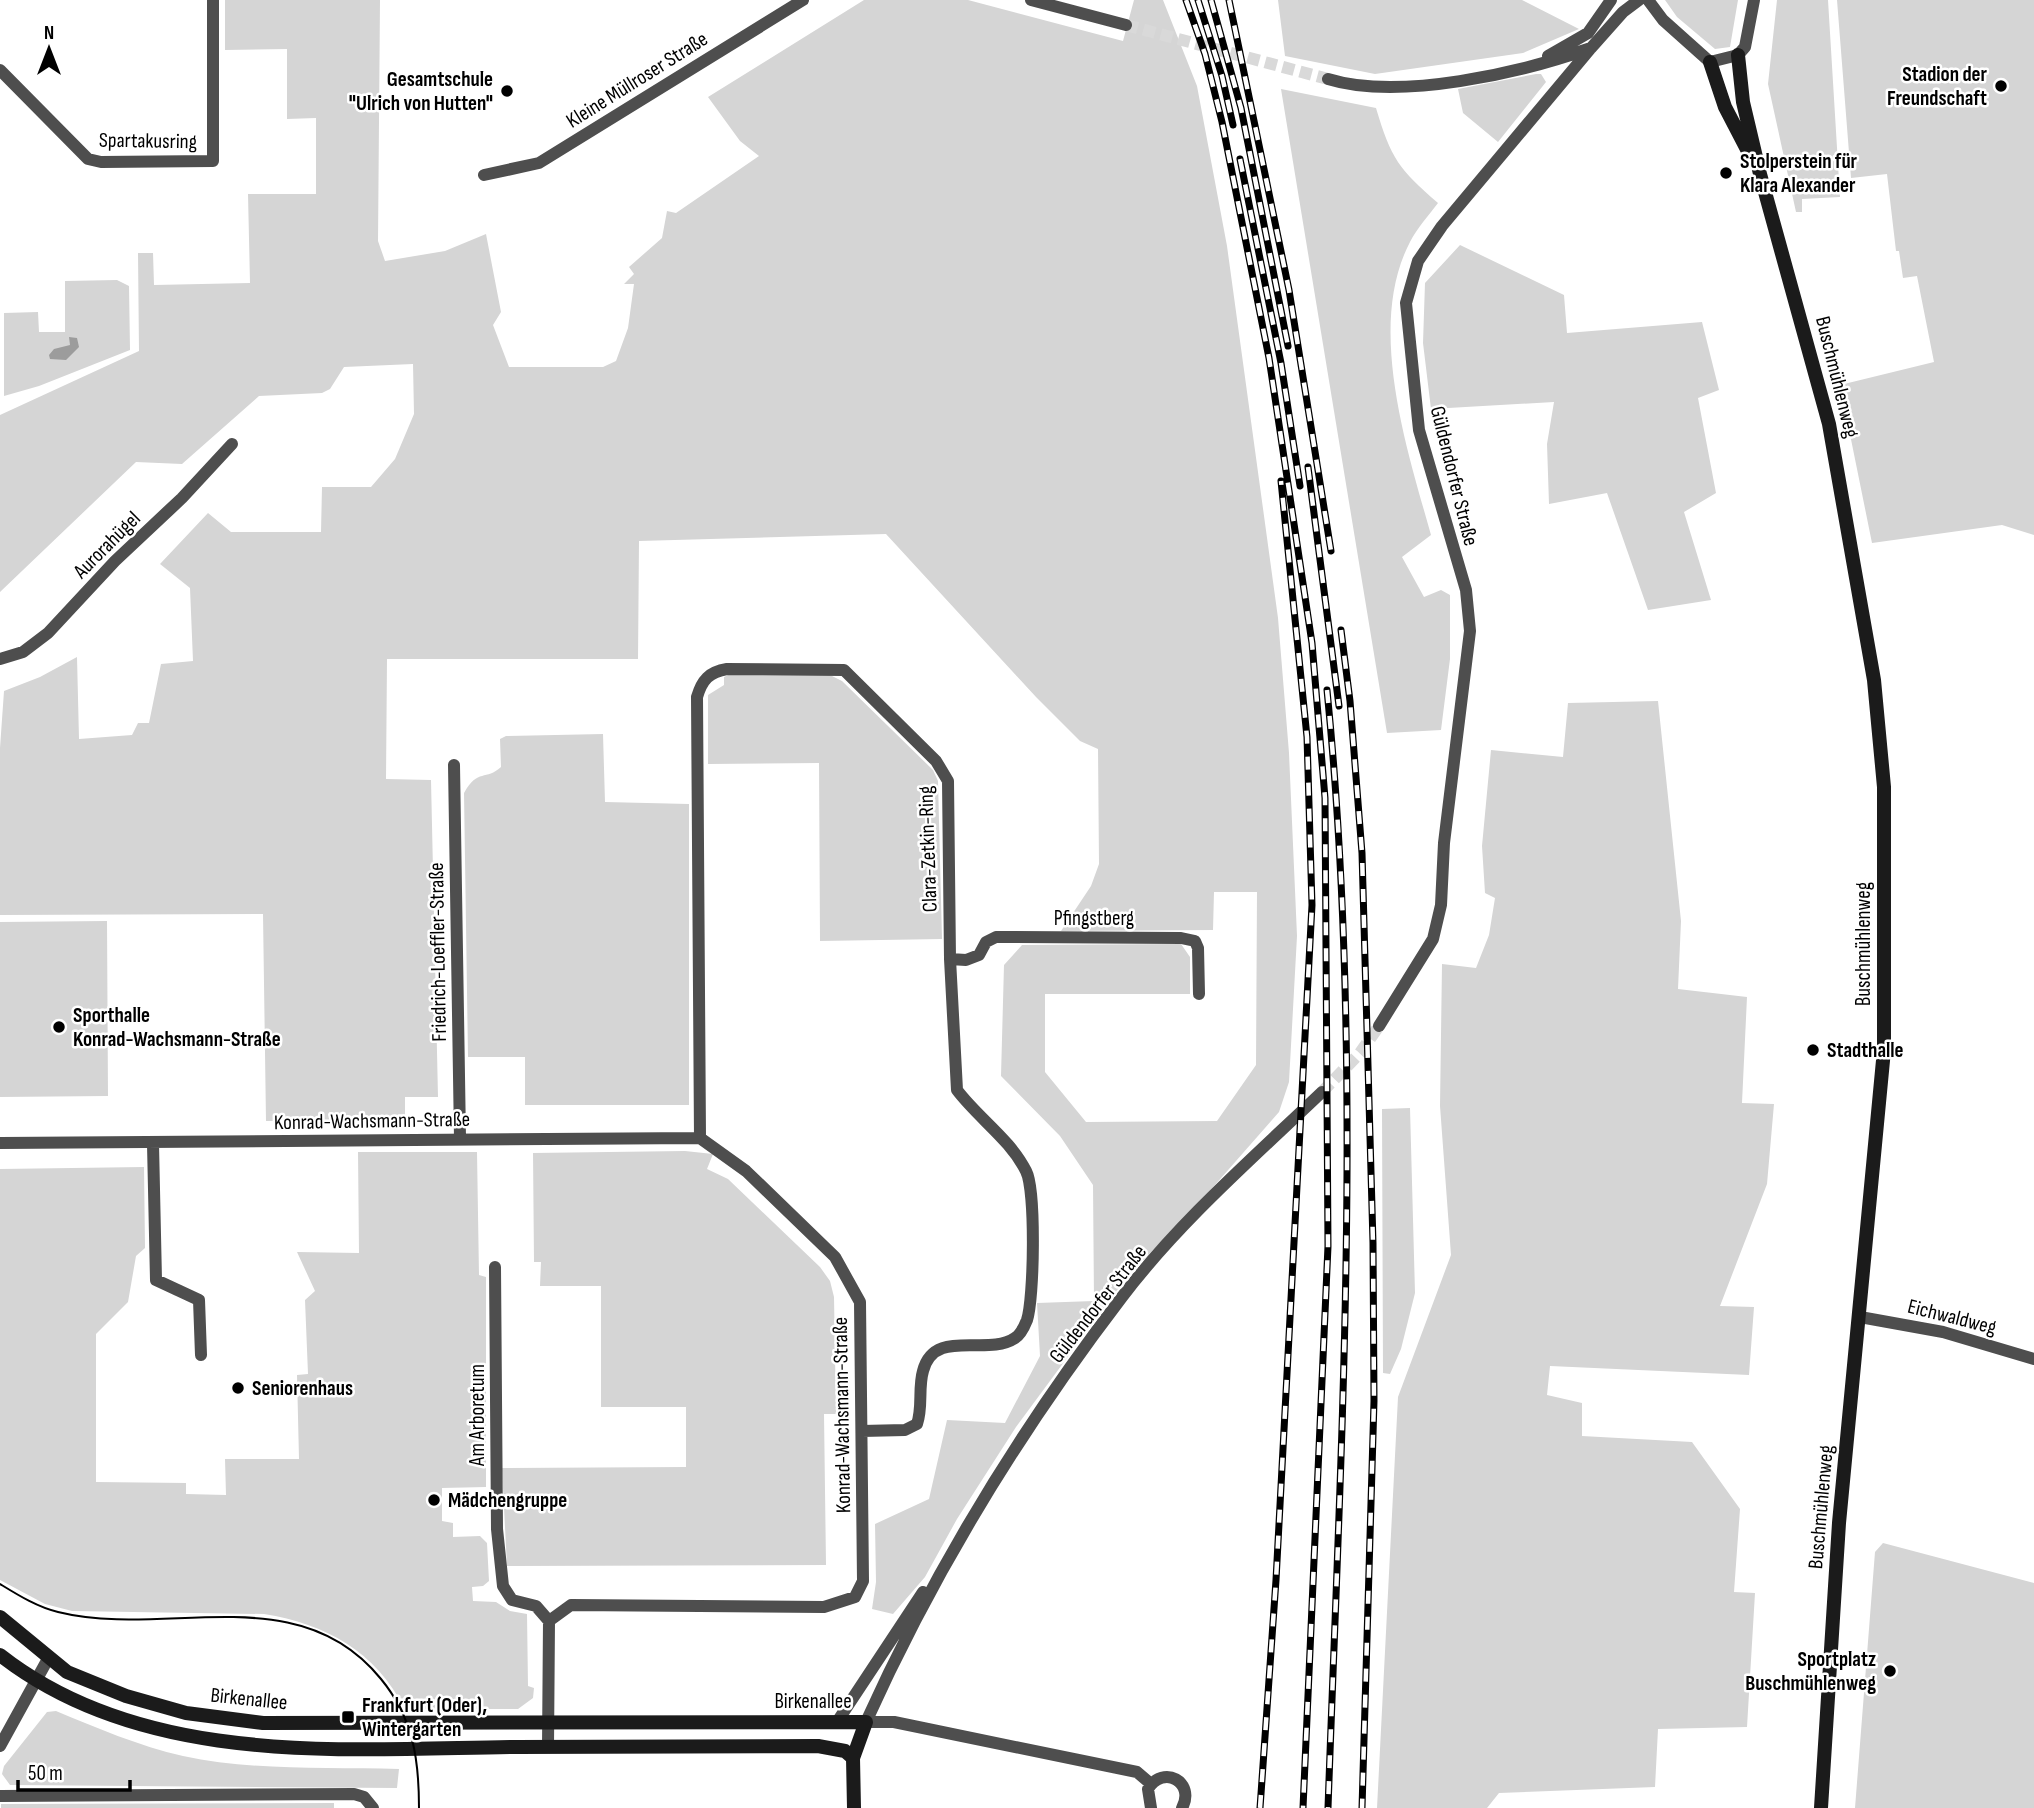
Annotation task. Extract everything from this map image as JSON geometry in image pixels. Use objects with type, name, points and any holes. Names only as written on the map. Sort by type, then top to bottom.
[{"type":"street","name":"Spartakusring","points":[[0,70],[88,159],[101,162],[213,161],[213,0]]},
{"type":"street","name":"Kleine Müllroser Straße","points":[[484,175],[539,163],[803,0]]},
{"type":"street","points":[[1031,0],[1126,25]]},
{"type":"street","points":[[1525,67],[1588,33],[1611,0]]},
{"type":"street","name":"Güldendorfer Straße","points":[[1379,1026],[1433,939],[1441,905],[1444,842],[1469,631],[1466,590],[1419,430],[1406,303],[1418,261],[1442,226],[1591,48],[1623,12],[1639,0]]},
{"type":"street","points":[[1648,0],[1663,19],[1710,62],[1738,55],[1745,47],[1754,0]]},
{"type":"street","points":[[1328,79],[1348,86],[1382,89],[1444,82],[1525,67],[1591,48]]},
{"type":"street","name":"Buschmühlenweg","points":[[1738,55],[1743,102],[1760,174],[1829,424],[1874,680],[1884,787],[1884,1050],[1839,1523],[1821,1808]]},
{"type":"street","name":"Buschmühlenweg","points":[[1710,62],[1724,107],[1760,174]]},
{"type":"street","name":"Aurorahügel","points":[[0,659],[23,652],[48,633],[115,561],[183,498],[232,444]]},
{"type":"street","name":"Clara-Zetkin-Ring","points":[[700,1138],[697,697],[701,682],[715,671],[779,668],[844,670],[936,761],[948,781],[950,960],[957,1090],[1016,1154],[1028,1174],[1032,1195],[1030,1297],[1027,1321],[1017,1337],[996,1345],[947,1345],[930,1356],[923,1372],[921,1413],[917,1424],[905,1430],[862,1431]]},
{"type":"street","name":"Friedrich-Loeffler-Straße","points":[[454,765],[460,1138]]},
{"type":"street","name":"Pfingstberg","points":[[950,960],[966,960],[979,955],[986,942],[996,937],[1181,938],[1195,941],[1198,948],[1199,993]]},
{"type":"street","name":"Güldendorfer Straße","points":[[837,1722],[962,1534],[1000,1471],[1124,1295],[1211,1198],[1322,1092]]},
{"type":"street","name":"Konrad-Wachsmann-Straße","points":[[0,1143],[700,1138],[746,1171],[835,1257],[860,1302],[863,1581],[855,1597],[824,1607],[571,1605],[549,1621]]},
{"type":"street","points":[[153,1144],[156,1280],[199,1300],[201,1355]]},
{"type":"street","name":"Am Arboretum","points":[[495,1267],[497,1529],[503,1586],[512,1601],[536,1606],[549,1621]]},
{"type":"street","name":"Eichwaldweg","points":[[1860,1317],[1943,1332],[2034,1359]]},
{"type":"street","name":"Güldendorfer Straße","points":[[866,1722],[962,1534]]},
{"type":"street","name":"Birkenallee","points":[[0,1617],[67,1672],[126,1696],[186,1713],[263,1723],[866,1722],[853,1758],[845,1751],[818,1746],[283,1746],[189,1737],[116,1715],[36,1680],[0,1655]]},
{"type":"street","points":[[548,1747],[546,1723],[549,1621]]},
{"type":"street","points":[[0,1746],[49,1657]]},
{"type":"street","points":[[866,1722],[894,1722],[1137,1772],[1151,1783]]},
{"type":"street","points":[[853,1758],[854,1808]]},
{"type":"street","points":[[1151,1808],[1146,1795],[1151,1783],[1164,1776],[1181,1782],[1186,1794],[1182,1808]]},
{"type":"street","points":[[0,1796],[354,1794],[365,1797],[373,1808]]},
{"type":"shaded area","points":[[225,0],[380,0],[378,241],[385,261],[445,251],[486,234],[501,312],[493,325],[509,367],[603,367],[616,361],[628,328],[634,284],[624,284],[634,274],[629,267],[662,238],[667,211],[676,213],[759,156],[740,141],[708,97],[864,0],[968,0],[1123,41],[1134,0],[1163,0],[1197,86],[1227,246],[1278,618],[1289,753],[1297,936],[1289,1082],[1279,1112],[1207,1194],[1126,1278],[1016,1427],[957,1519],[925,1577],[893,1614],[872,1609],[876,1582],[875,1524],[929,1499],[947,1420],[1005,1423],[1040,1356],[1037,1303],[1094,1301],[1093,1185],[1060,1136],[1001,1076],[1004,965],[1022,945],[1181,944],[1190,957],[1190,994],[1045,994],[1045,1072],[1086,1122],[1217,1121],[1256,1065],[1257,892],[1214,892],[1213,930],[1061,931],[1091,886],[1099,864],[1098,749],[1080,741],[1036,697],[886,534],[639,541],[638,659],[387,659],[386,779],[431,780],[438,1097],[405,1097],[405,1120],[266,1121],[263,914],[0,915],[0,748],[4,691],[40,677],[77,657],[79,739],[132,735],[138,723],[149,723],[161,664],[193,661],[190,588],[160,564],[208,513],[231,532],[321,532],[322,487],[371,487],[395,459],[414,414],[413,364],[344,367],[330,389],[322,393],[259,396],[182,464],[136,462],[0,592],[0,415],[139,351],[138,253],[153,253],[154,285],[250,283],[248,194],[316,194],[316,118],[287,119],[287,49],[225,50]]},
{"type":"shaded area","points":[[1278,0],[1522,0],[1579,29],[1523,53],[1375,74],[1285,56]]},
{"type":"shaded area","points":[[1665,0],[1738,0],[1730,47],[1715,49],[1677,17]]},
{"type":"shaded area","points":[[1777,0],[1828,0],[1840,197],[1802,199],[1802,212],[1796,212],[1768,84]]},
{"type":"shaded area","name":"Stadion der Freundschaft","points":[[1837,0],[2034,0],[2034,535],[2002,525],[1872,543],[1840,385],[1934,362],[1917,276],[1903,278],[1899,251],[1896,251],[1887,174],[1851,178]]},
{"type":"shaded area","points":[[1541,74],[1546,82],[1498,142],[1463,113],[1458,89]]},
{"type":"shaded area","points":[[1281,89],[1376,108],[1398,162],[1438,203],[1410,242],[1397,275],[1391,311],[1391,349],[1402,427],[1431,535],[1402,557],[1424,597],[1441,590],[1450,595],[1450,659],[1441,730],[1387,733]]},
{"type":"shaded area","points":[[1460,245],[1564,295],[1567,333],[1702,322],[1719,390],[1698,398],[1716,493],[1684,512],[1711,600],[1648,610],[1607,493],[1549,504],[1547,444],[1554,402],[1431,409],[1423,343],[1425,283]]},
{"type":"shaded area","points":[[117,280],[129,286],[130,350],[39,386],[4,396],[4,313],[38,312],[39,332],[65,332],[65,281]]},
{"type":"shaded area","points":[[69,337],[77,338],[79,347],[66,360],[50,359],[49,355],[54,349],[70,345]]},
{"type":"shaded area","points":[[730,674],[830,675],[842,681],[933,770],[938,781],[942,939],[820,941],[819,763],[708,764],[708,695],[724,685],[724,677]]},
{"type":"shaded area","points":[[1658,701],[1681,921],[1678,989],[1747,997],[1742,1103],[1774,1104],[1767,1184],[1720,1306],[1754,1307],[1749,1375],[1550,1366],[1547,1395],[1582,1403],[1582,1436],[1692,1442],[1740,1509],[1734,1592],[1755,1593],[1747,1727],[1658,1729],[1655,1787],[1499,1793],[1487,1808],[1377,1808],[1398,1397],[1451,1255],[1440,1106],[1442,964],[1476,968],[1489,935],[1495,898],[1485,893],[1482,846],[1491,750],[1563,757],[1568,703]]},
{"type":"shaded area","points":[[603,734],[605,802],[689,804],[689,1105],[525,1105],[525,1057],[468,1057],[464,793],[478,777],[501,767],[500,739],[506,736]]},
{"type":"shaded area","points":[[107,921],[108,1096],[0,1097],[0,922]]},
{"type":"shaded area","points":[[1410,1108],[1415,1293],[1401,1349],[1390,1374],[1383,1373],[1382,1109]]},
{"type":"shaded area","points":[[685,1151],[713,1154],[707,1169],[728,1179],[820,1267],[830,1281],[834,1297],[836,1414],[824,1414],[826,1565],[507,1566],[502,1468],[686,1467],[686,1407],[601,1407],[601,1286],[540,1286],[541,1262],[534,1262],[533,1153]]},
{"type":"shaded area","points":[[358,1152],[477,1152],[479,1275],[486,1277],[486,1487],[442,1488],[442,1521],[453,1523],[453,1537],[480,1536],[487,1543],[489,1581],[483,1586],[472,1587],[473,1601],[496,1602],[510,1611],[527,1614],[528,1686],[534,1688],[533,1698],[518,1709],[405,1709],[393,1689],[364,1656],[328,1633],[287,1619],[264,1614],[72,1611],[45,1604],[0,1580],[0,1169],[144,1167],[145,1248],[136,1256],[128,1302],[96,1334],[96,1482],[186,1483],[186,1494],[226,1495],[225,1459],[299,1459],[297,1375],[308,1374],[305,1300],[315,1291],[297,1252],[359,1253]]},
{"type":"shaded area","points":[[1883,1543],[2034,1583],[2034,1808],[1855,1808],[1875,1552]]},
{"type":"shaded area","points":[[56,1711],[150,1747],[209,1761],[290,1767],[399,1769],[397,1788],[10,1785],[2,1774],[4,1766],[47,1712]]},
{"type":"shaded area","points":[[334,1803],[334,1808],[1,1808],[1,1804]]},
{"type":"tunnel","points":[[1126,25],[1328,79]]},
{"type":"tunnel","points":[[1322,1092],[1360,1053],[1379,1026]]},
{"type":"tram line","points":[[0,1584],[35,1604],[58,1612],[99,1618],[229,1617],[271,1620],[311,1629],[348,1648],[381,1679],[407,1724],[418,1772],[419,1808]]},
{"type":"railway","points":[[1186,0],[1205,54],[1222,122],[1269,358],[1312,643],[1325,798],[1328,1246],[1303,1808]]},
{"type":"railway","points":[[1198,0],[1222,76],[1233,125]]},
{"type":"railway","points":[[1211,0],[1241,108],[1288,346]]},
{"type":"railway","points":[[1229,0],[1289,290],[1331,551]]},
{"type":"railway","points":[[1240,159],[1281,363],[1300,486]]},
{"type":"railway","points":[[1308,467],[1339,706]]},
{"type":"railway","points":[[1260,1808],[1276,1580],[1312,905],[1307,737],[1281,481]]},
{"type":"railway","points":[[1341,630],[1350,701],[1362,853],[1373,1243],[1374,1401],[1362,1808]]},
{"type":"railway","points":[[1327,690],[1345,969],[1347,1109],[1343,1389],[1328,1808]]},
{"type":"place","name":"Stadion der Freundschaft","points":[[2001,86]]},
{"type":"place","name":"Gesamtschule \"Ulrich von Hutten\"","points":[[507,91]]},
{"type":"place","name":"Stolperstein für Klara Alexander","points":[[1726,173]]},
{"type":"place","name":"Sporthalle Konrad-Wachsmann-Straße","points":[[59,1027]]},
{"type":"place","name":"Stadthalle","points":[[1813,1050]]},
{"type":"place","name":"Seniorenhaus","points":[[238,1388]]},
{"type":"place","name":"Mädchengruppe","points":[[434,1500]]},
{"type":"place","name":"Sportplatz Buschmühlenweg","points":[[1890,1671]]},
{"type":"place","name":"Frankfurt (Oder), Wintergarten","points":[[348,1717]]}]
